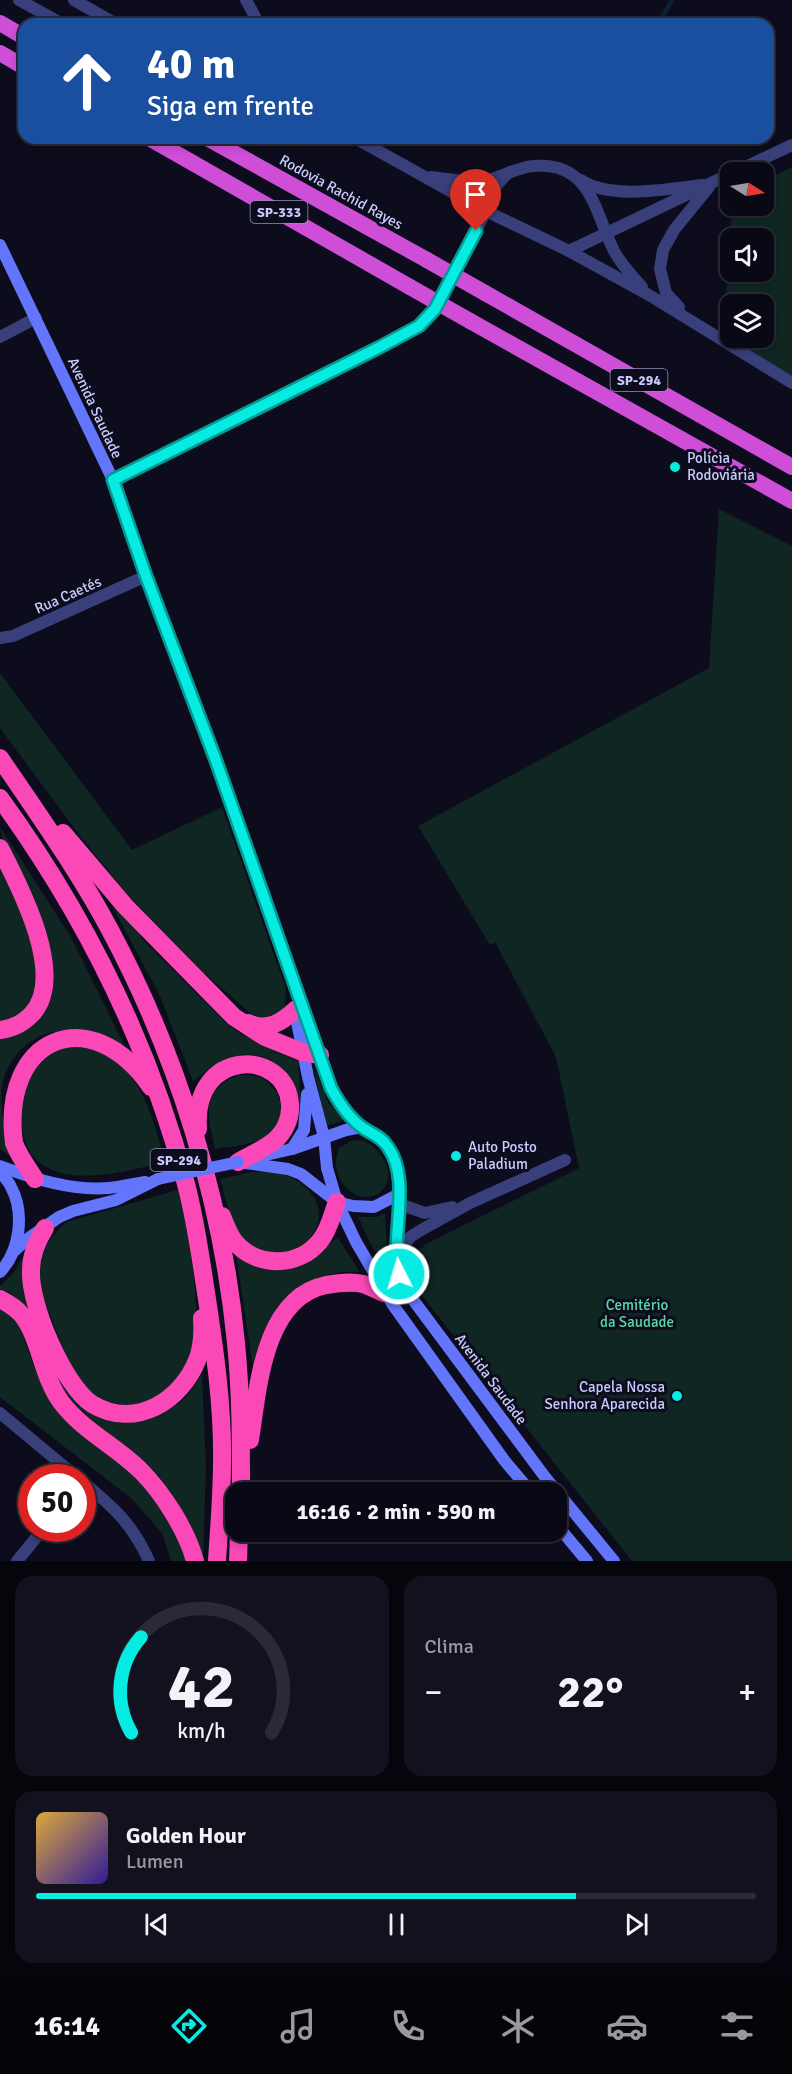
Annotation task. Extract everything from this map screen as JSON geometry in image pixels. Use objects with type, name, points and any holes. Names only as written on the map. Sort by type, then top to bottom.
[{"type":"highway","points":[[0,23],[18,34]]},
{"type":"highway","points":[[0,53],[18,64]]},
{"type":"highway","name":"SP-333","points":[[160,144],[410,287]]},
{"type":"highway","name":"Rodovia Rachid Rayes","points":[[218,144],[427,260]]},
{"type":"highway","name":"SP-294","points":[[427,260],[792,467]]},
{"type":"highway","name":"SP-294","points":[[410,287],[792,501]]},
{"type":"highway","points":[[0,757],[126,908],[234,1017],[265,1037],[311,1054]]},
{"type":"highway","name":"SP-294","points":[[0,757],[84,885],[130,969],[172,1067],[200,1149],[223,1254],[236,1342],[242,1482]]},
{"type":"highway","name":"SP-294","points":[[0,798],[43,861],[97,953],[135,1035],[163,1106],[186,1185],[200,1253],[216,1357],[222,1460],[217,1561]]},
{"type":"highway","points":[[0,848],[28,907],[45,969],[45,991],[39,1006],[26,1021],[10,1029],[0,1029]]},
{"type":"highway","points":[[234,1017],[254,1026],[274,1025],[295,1010]]},
{"type":"highway","points":[[35,1179],[20,1157],[13,1141],[8,1103],[9,1086],[14,1072],[37,1046],[54,1038],[73,1037],[93,1041],[110,1048],[124,1057],[150,1084],[163,1106]]},
{"type":"highway","points":[[200,1149],[197,1116],[204,1088],[213,1076],[228,1068],[242,1064],[258,1066],[270,1071],[281,1082],[289,1095],[290,1112],[285,1128],[275,1140],[238,1161]]},
{"type":"highway","points":[[209,1189],[233,1240],[244,1251],[255,1257],[278,1262],[293,1260],[306,1254],[321,1240],[337,1202]]},
{"type":"highway","points":[[45,1228],[36,1242],[30,1271],[36,1303],[58,1360],[66,1376],[93,1404],[126,1414],[141,1413],[155,1408],[173,1397],[187,1379],[198,1358],[203,1332],[200,1253]]},
{"type":"highway","points":[[244,1482],[264,1360],[271,1339],[289,1306],[318,1287],[333,1284],[362,1284],[384,1293]]},
{"type":"highway","points":[[0,1299],[9,1303],[22,1315],[31,1331],[49,1383],[60,1401],[75,1419],[140,1470],[161,1494],[177,1521],[195,1561]]},
{"type":"highway","points":[[238,1561],[239,1542]]},
{"type":"main road","name":"Avenida Saudade","points":[[0,245],[113,480],[146,576],[215,758],[285,962]]},
{"type":"main road","points":[[238,1161],[288,1169],[301,1174],[337,1202],[362,1208],[374,1207],[399,1199],[396,1164],[389,1147],[378,1136],[362,1127],[337,1100],[311,1054],[295,1010],[285,962]]},
{"type":"main road","points":[[285,962],[311,1054],[304,1130],[292,1149]]},
{"type":"main road","points":[[308,1077],[324,1137],[327,1168],[337,1202],[356,1242],[384,1293],[504,1460],[523,1482]]},
{"type":"main road","points":[[0,1166],[35,1179],[72,1187],[109,1188],[292,1149],[324,1137],[362,1127]]},
{"type":"main road","points":[[0,1172],[11,1187],[18,1204],[19,1226],[13,1252]]},
{"type":"main road","points":[[0,1272],[13,1252],[59,1217],[116,1200],[158,1179]]},
{"type":"main road","name":"Avenida Saudade","points":[[399,1199],[395,1259],[405,1289],[544,1477],[614,1561]]},
{"type":"main road","points":[[567,1537],[587,1561]]},
{"type":"street","points":[[19,0],[52,18]]},
{"type":"street","points":[[246,0],[256,18]]},
{"type":"street","points":[[77,1],[106,18]]},
{"type":"street","points":[[367,144],[486,211],[569,251],[649,295],[792,383]]},
{"type":"street","points":[[756,162],[792,145]]},
{"type":"street","points":[[425,176],[477,181],[524,167],[546,165],[555,166],[590,187],[605,190],[657,189],[712,183]]},
{"type":"street","points":[[113,480],[348,364],[419,326],[435,309],[486,211],[492,188],[508,173]]},
{"type":"street","points":[[575,176],[592,198],[614,251],[630,275],[649,295]]},
{"type":"street","points":[[569,251],[720,179]]},
{"type":"street","points":[[689,318],[666,293],[660,269],[663,250],[674,230],[712,183]]},
{"type":"street","points":[[0,337],[36,318]]},
{"type":"street","name":"Rua Caetés","points":[[1,638],[13,636],[146,576]]},
{"type":"street","points":[[395,1259],[410,1237],[470,1203],[565,1160]]},
{"type":"street","points":[[399,1199],[410,1209],[425,1213],[470,1203]]},
{"type":"street","points":[[0,1413],[61,1464]]},
{"type":"street","points":[[96,1493],[116,1509],[139,1539],[149,1561]]},
{"type":"street","points":[[17,1561],[33,1542]]},
{"type":"green space","points":[[792,167],[792,384],[728,348],[774,348],[774,294],[726,294],[727,282],[774,282],[774,228],[731,228],[731,216],[774,216],[774,176]]},
{"type":"green space","name":"Cemitério da Saudade","points":[[719,509],[792,546],[792,1561],[632,1561],[415,1287],[412,1280],[410,1267],[413,1257],[428,1243],[579,1168],[556,1057],[495,942],[490,945],[418,826],[709,668]]},
{"type":"green space","points":[[0,673],[132,850],[222,807],[286,989],[285,1006],[280,1013],[262,1018],[251,1014],[202,971],[128,895],[77,832],[0,728]]},
{"type":"green space","points":[[0,827],[71,937],[125,1047],[108,1037],[70,1030],[52,1032],[35,1039],[21,1050],[10,1065],[2,1085],[4,1122],[12,1158],[0,1149],[0,1038],[24,1031],[43,1015],[52,996],[53,975],[50,951],[43,927],[0,832]]},
{"type":"green space","points":[[0,863],[31,936],[38,982],[25,1012],[0,1023]]},
{"type":"green space","points":[[108,898],[139,932],[143,940],[228,1025],[241,1034],[272,1047],[273,1051],[298,1061],[301,1105],[289,1077],[270,1060],[258,1056],[245,1055],[231,1058],[216,1064],[193,1081],[160,996]]},
{"type":"green space","points":[[85,1044],[114,1059],[134,1081],[148,1106],[166,1162],[127,1171],[83,1176],[63,1173],[45,1166],[31,1153],[21,1122],[21,1087],[47,1049]]},
{"type":"green space","points":[[313,1066],[329,1104],[345,1120],[326,1126]]},
{"type":"green space","points":[[240,1075],[258,1077],[269,1084],[281,1104],[281,1119],[273,1132],[261,1140],[215,1149],[209,1114],[212,1096],[227,1081]]},
{"type":"green space","points":[[359,1140],[374,1147],[386,1164],[388,1175],[386,1184],[381,1192],[373,1196],[363,1197],[353,1193],[343,1184],[337,1171],[336,1157],[339,1148],[351,1141]]},
{"type":"green space","points":[[268,1171],[288,1176],[306,1187],[314,1197],[318,1208],[319,1219],[316,1230],[299,1247],[285,1252],[265,1252],[242,1240],[231,1219],[220,1179]]},
{"type":"green space","points":[[181,1189],[195,1289],[196,1329],[192,1354],[180,1377],[160,1395],[148,1401],[124,1405],[102,1399],[82,1383],[68,1361],[46,1305],[40,1278],[45,1250],[52,1237],[67,1222]]},
{"type":"green space","points":[[385,1213],[386,1238],[392,1272],[409,1304],[406,1306],[387,1278],[358,1217],[377,1217]]},
{"type":"green space","points":[[338,1238],[360,1272],[332,1274],[318,1278],[305,1283],[283,1300],[274,1311],[266,1330],[254,1375],[236,1254],[311,1257],[319,1254]]},
{"type":"green space","points":[[29,1247],[34,1313],[10,1293],[0,1289],[0,1286],[14,1272]]},
{"type":"green space","points":[[0,1305],[9,1312],[20,1330],[44,1386],[142,1484],[168,1520],[187,1561],[171,1561],[162,1533],[131,1498],[96,1471],[96,1464],[87,1464],[0,1397]]},
{"type":"green space","points":[[53,1369],[83,1405],[152,1411],[167,1410],[178,1404],[202,1374],[206,1468],[203,1557],[174,1496],[158,1475],[78,1408],[65,1393]]},
{"type":"waterway","points":[[662,18],[672,0]]},
{"type":"place","name":"Polícia Rodoviária","points":[[675,467]]},
{"type":"place","name":"Auto Posto Paladium","points":[[456,1156]]},
{"type":"place","name":"Capela Nossa Senhora Aparecida","points":[[677,1396]]},
{"type":"route","points":[[399,1274],[395,1259],[399,1203],[399,1178],[396,1164],[389,1147],[346,1112],[331,1088],[215,758],[146,576],[113,480],[394,341],[419,326],[435,309],[476,231]]}]
